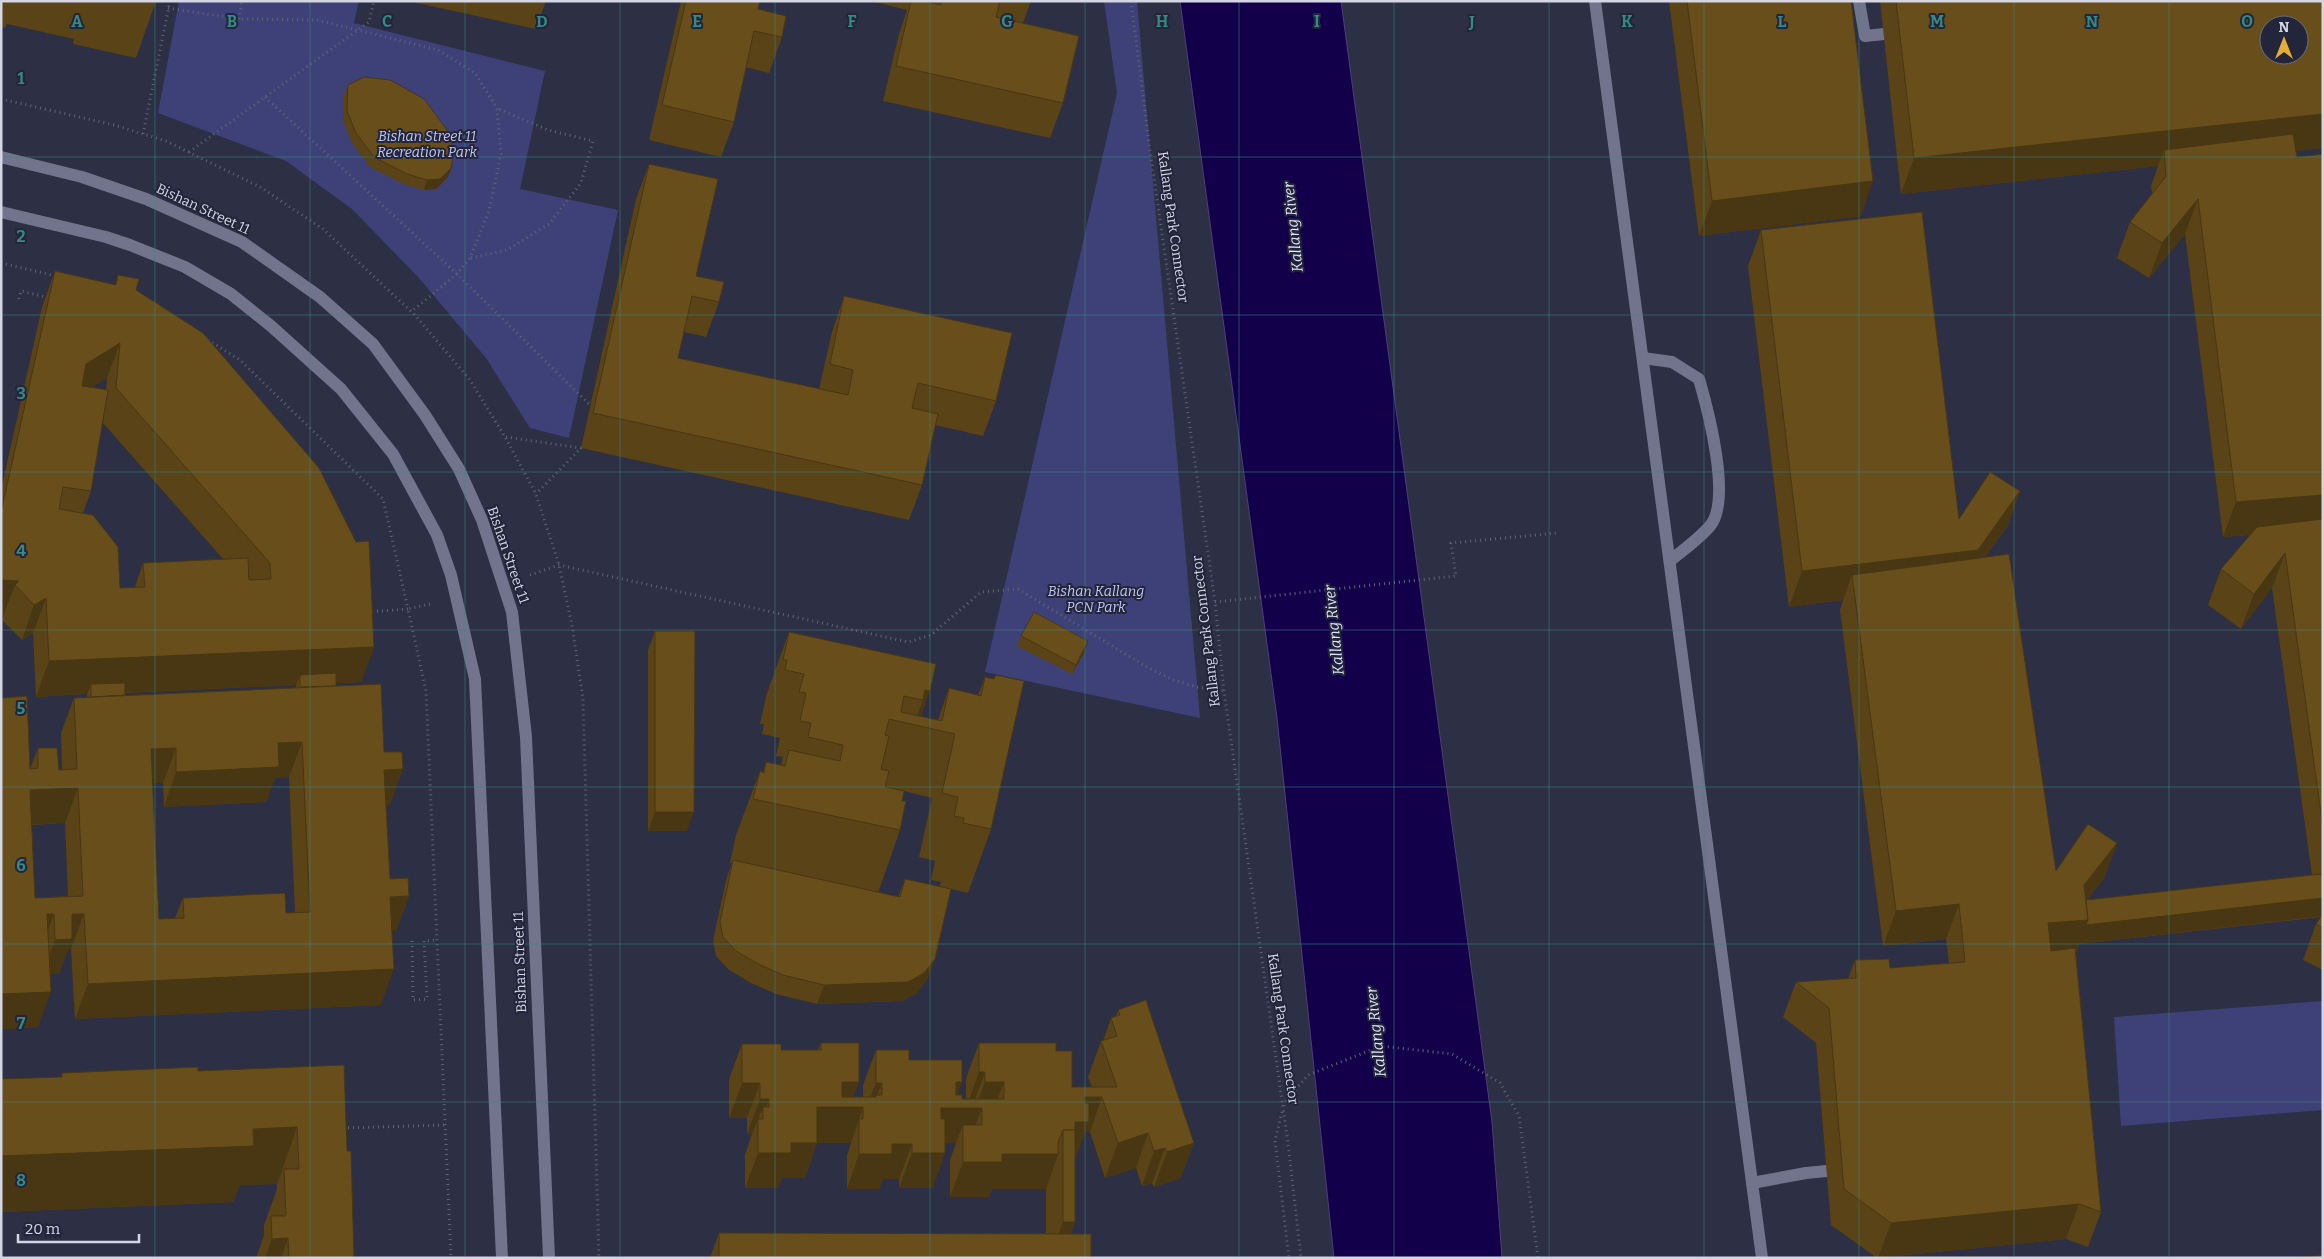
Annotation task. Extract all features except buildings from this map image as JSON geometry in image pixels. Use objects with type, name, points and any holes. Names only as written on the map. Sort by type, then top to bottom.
[{"type":"street","points":[[1595,1],[1762,1258]]},
{"type":"street","points":[[1859,1],[1865,36],[1884,34]]},
{"type":"street","name":"Bishan Street 11","points":[[1,157],[82,177],[146,199],[242,242],[320,297],[373,344],[425,415],[459,469],[482,520],[505,584],[512,612],[520,665],[527,747],[549,1258]]},
{"type":"street","points":[[1,212],[106,237],[130,245],[185,267],[231,294],[271,326],[341,389],[393,454],[437,535],[453,583],[475,679],[502,1258]]},
{"type":"street","points":[[1643,358],[1672,362],[1699,379],[1712,423],[1720,497],[1712,524],[1670,562]]},
{"type":"street","points":[[1752,1183],[1806,1173],[1827,1172]]},
{"type":"path","points":[[143,134],[170,1]]},
{"type":"path","points":[[239,20],[242,1]]},
{"type":"path","points":[[189,152],[369,22],[374,1]]},
{"type":"path","name":"Kallang Park Connector","points":[[1131,1],[1149,142],[1215,602],[1224,691],[1288,1142],[1301,1258]]},
{"type":"path","points":[[168,8],[239,20],[317,20],[438,50],[475,73],[497,108],[501,154],[488,211],[470,258],[457,274],[412,311]]},
{"type":"path","points":[[265,97],[457,274],[590,405]]},
{"type":"path","points":[[470,258],[508,250],[549,224],[581,183],[593,140],[548,130],[497,108]]},
{"type":"path","points":[[1,263],[58,276]]},
{"type":"path","points":[[19,298],[22,291],[60,301]]},
{"type":"path","points":[[202,336],[240,360],[383,499],[426,691],[451,1258]]},
{"type":"path","points":[[506,437],[581,448],[536,494]]},
{"type":"path","points":[[1215,602],[1456,576],[1451,543],[1557,533]]},
{"type":"path","points":[[559,565],[908,642],[930,636],[981,592],[1018,589],[1147,667],[1172,679],[1196,687],[1224,691]]},
{"type":"path","points":[[366,612],[408,609]]},
{"type":"path","points":[[412,941],[413,1000],[427,999],[424,942],[436,940]]},
{"type":"path","points":[[1289,1258],[1275,1140],[1284,1102],[1308,1075],[1381,1046],[1452,1054],[1500,1083],[1519,1116],[1538,1258]]},
{"type":"path","points":[[342,1128],[445,1125]]},
{"type":"green space","name":"Bishan Street 11 Recreation Park","points":[[179,1],[359,1],[354,23],[545,71],[520,189],[618,210],[569,438],[530,428],[486,358],[419,278],[352,209],[286,161],[158,113]]},
{"type":"green space","name":"Bishan Kallang PCN Park","points":[[1104,1],[1137,1],[1200,718],[985,672],[1117,93]]},
{"type":"green space","points":[[2323,1001],[2323,1110],[2121,1126],[2114,1017]]},
{"type":"water","name":"Kallang River","points":[[1180,1],[1341,1],[1492,1122],[1502,1258],[1334,1258],[1277,718]]}]
